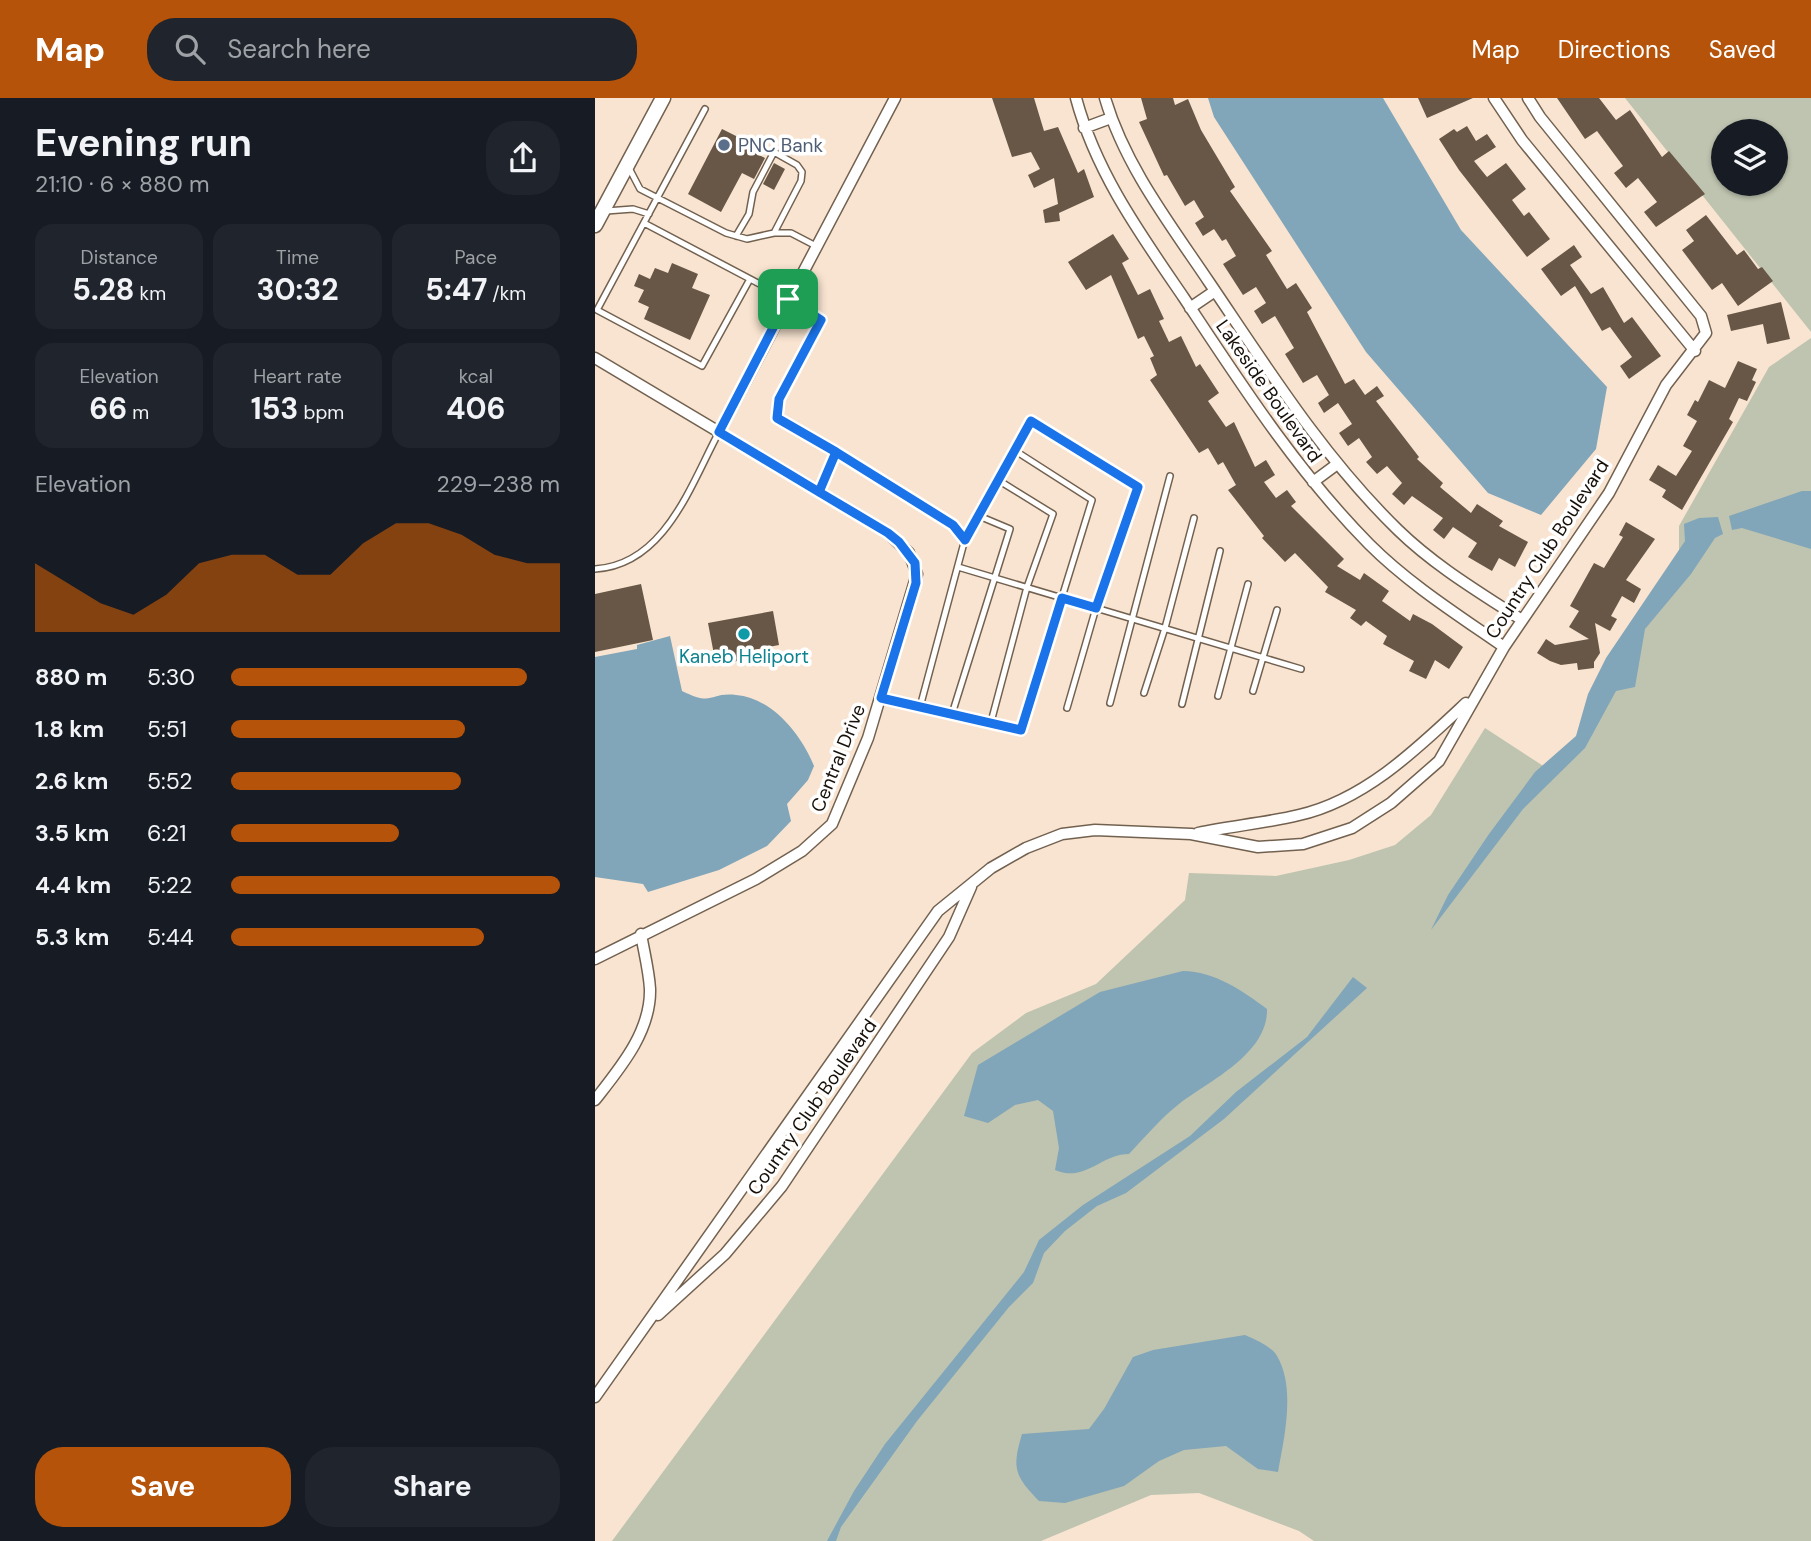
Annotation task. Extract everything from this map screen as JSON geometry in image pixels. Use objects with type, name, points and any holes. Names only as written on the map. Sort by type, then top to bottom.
[{"type":"main road","points":[[599,219],[663,98]]},
{"type":"street","points":[[719,432],[895,98]]},
{"type":"street","name":"Lakeside Boulevard","points":[[1076,98],[1084,128],[1121,204],[1277,438],[1370,545],[1433,598],[1504,648]]},
{"type":"street","name":"Lakeside Boulevard","points":[[1105,98],[1111,118],[1149,193],[1336,465],[1409,540],[1448,572],[1522,620]]},
{"type":"street","points":[[1494,98],[1522,140],[1695,351]]},
{"type":"street","name":"Country Club Boulevard","points":[[595,1396],[938,911],[991,868],[1025,848],[1062,834],[1095,830],[1191,834],[1258,847],[1303,844],[1352,828],[1391,803],[1439,761],[1473,696],[1609,493],[1666,385],[1695,351],[1706,333],[1701,316],[1528,98]]},
{"type":"street","points":[[1084,128],[1111,118]]},
{"type":"street","points":[[1190,308],[1215,291]]},
{"type":"street","points":[[595,358],[819,492]]},
{"type":"street","points":[[1313,482],[1336,465]]},
{"type":"street","name":"Central Drive","points":[[595,959],[756,879],[802,851],[832,824],[869,738],[916,583],[915,563],[899,542],[819,492]]},
{"type":"street","name":"Country Club Boulevard","points":[[1191,834],[1299,815],[1341,800],[1407,755],[1473,696]]},
{"type":"street","name":"Country Club Boulevard","points":[[646,1327],[725,1254],[782,1185],[949,937],[973,883]]},
{"type":"street","points":[[595,1100],[628,1058],[645,1020],[650,990],[641,934]]},
{"type":"lane","points":[[705,109],[597,310],[702,366],[750,279]]},
{"type":"lane","points":[[736,236],[749,214],[753,192],[774,152],[797,165],[802,172],[801,181],[773,233]]},
{"type":"lane","points":[[628,165],[640,189],[736,236],[747,239],[773,233],[791,233],[816,246]]},
{"type":"lane","points":[[599,219],[633,209],[649,214]]},
{"type":"lane","points":[[644,223],[788,299],[821,320],[779,399],[777,418],[953,525],[965,540]]},
{"type":"lane","points":[[920,707],[965,540],[1031,421],[1138,487],[1096,608],[1067,708]]},
{"type":"lane","points":[[595,569],[625,563],[641,555],[653,543],[670,522],[719,432]]},
{"type":"lane","points":[[881,698],[1021,730],[1092,500],[1014,450]]},
{"type":"lane","points":[[819,492],[836,452]]},
{"type":"lane","points":[[1110,703],[1170,476]]},
{"type":"lane","points":[[991,722],[1027,587],[1053,514],[998,480]]},
{"type":"lane","points":[[952,714],[1010,528],[979,516]]},
{"type":"lane","points":[[1144,693],[1165,628],[1193,518]]},
{"type":"lane","points":[[1182,704],[1220,551]]},
{"type":"lane","points":[[958,567],[1301,669]]},
{"type":"lane","points":[[1218,696],[1248,584]]},
{"type":"lane","points":[[1253,691],[1277,610]]},
{"type":"green space","points":[[1625,98],[1811,98],[1811,332]]},
{"type":"green space","points":[[1811,338],[1811,1541],[1314,1541],[1299,1531],[1199,1493],[1151,1495],[1041,1541],[612,1541],[972,1053],[1026,1013],[1096,984],[1185,900],[1189,873],[1276,876],[1349,860],[1395,845],[1431,815],[1485,728],[1551,771],[1586,734],[1679,561],[1679,526],[1769,367]]},
{"type":"water","points":[[1208,98],[1383,98],[1461,230],[1607,387],[1596,449],[1541,515],[1488,493],[1366,352],[1214,117]]},
{"type":"water","points":[[1802,491],[1811,491],[1811,549],[1742,528],[1732,530],[1729,516]]},
{"type":"water","points":[[1718,517],[1723,534],[1715,538],[1691,574],[1645,629],[1635,687],[1616,691],[1585,748],[1523,809],[1431,930],[1448,895],[1535,772],[1576,736],[1588,694],[1606,658],[1685,541],[1684,524],[1699,518]]},
{"type":"water","points":[[670,636],[682,691],[706,699],[736,695],[762,703],[793,730],[814,766],[808,780],[787,804],[791,821],[767,846],[719,870],[648,892],[643,884],[595,877],[595,657],[637,649],[637,645]]},
{"type":"water","points":[[1183,971],[1217,978],[1248,995],[1267,1009],[1265,1025],[1248,1053],[1172,1109],[1129,1154],[1110,1158],[1084,1171],[1066,1173],[1055,1170],[1059,1148],[1053,1111],[1038,1100],[1015,1105],[988,1123],[964,1116],[978,1065],[1100,992]]},
{"type":"water","points":[[1353,977],[1367,988],[1224,1119],[1126,1193],[1097,1206],[1065,1231],[1044,1253],[1033,1283],[1009,1307],[917,1421],[841,1527],[836,1541],[827,1541],[854,1491],[885,1444],[1024,1272],[1039,1240],[1083,1205],[1190,1136],[1236,1092],[1307,1037]]},
{"type":"water","points":[[1245,1335],[1271,1349],[1283,1369],[1287,1414],[1278,1472],[1258,1469],[1226,1446],[1184,1450],[1159,1461],[1124,1486],[1065,1503],[1039,1501],[1024,1484],[1016,1463],[1022,1434],[1089,1429],[1104,1409],[1133,1357],[1153,1350]]},
{"type":"building","points":[[992,98],[1034,98],[1044,131],[1058,127],[1078,173],[1084,169],[1094,197],[1059,213],[1060,221],[1045,223],[1043,210],[1058,204],[1054,178],[1034,188],[1028,175],[1040,169],[1031,152],[1012,157]]},
{"type":"building","points":[[1141,98],[1173,98],[1175,105],[1188,99],[1201,130],[1235,187],[1230,191],[1272,251],[1266,255],[1287,289],[1296,283],[1312,308],[1307,312],[1345,384],[1354,379],[1365,395],[1377,386],[1384,396],[1376,401],[1419,457],[1417,459],[1443,483],[1440,487],[1471,513],[1477,504],[1503,521],[1499,526],[1528,542],[1515,567],[1499,558],[1492,571],[1468,557],[1477,543],[1453,527],[1444,539],[1433,530],[1443,518],[1412,496],[1404,505],[1392,494],[1402,483],[1387,466],[1377,474],[1366,462],[1372,457],[1359,438],[1348,446],[1339,433],[1352,424],[1338,403],[1324,413],[1318,403],[1329,395],[1317,375],[1303,383],[1285,354],[1294,348],[1275,316],[1262,324],[1254,311],[1266,303],[1256,287],[1243,295],[1223,264],[1236,256],[1226,239],[1222,241],[1214,229],[1203,236],[1195,223],[1204,217],[1194,200],[1185,206],[1167,175],[1164,176],[1139,122],[1147,119]]},
{"type":"building","points":[[1418,98],[1473,98],[1427,118]]},
{"type":"building","points":[[1557,98],[1599,98],[1616,120],[1630,110],[1662,157],[1669,151],[1705,194],[1656,227],[1644,212],[1657,202],[1638,178],[1626,188],[1614,173],[1623,166],[1597,131],[1585,139]]},
{"type":"building","points":[[1467,126],[1476,141],[1487,134],[1496,147],[1474,161],[1487,177],[1506,163],[1526,189],[1512,200],[1524,216],[1529,212],[1550,239],[1527,257],[1459,170],[1439,139],[1454,129],[1457,132]]},
{"type":"building","points":[[722,129],[756,146],[753,152],[765,158],[754,179],[742,173],[721,212],[688,194]]},
{"type":"building","points":[[774,163],[785,169],[774,190],[763,184]]},
{"type":"building","points":[[1706,215],[1737,255],[1744,250],[1758,269],[1762,267],[1773,281],[1738,306],[1722,283],[1712,290],[1682,250],[1694,241],[1686,230]]},
{"type":"building","points":[[1113,234],[1129,259],[1122,263],[1138,295],[1150,289],[1164,319],[1159,321],[1169,342],[1181,336],[1196,367],[1200,364],[1219,393],[1208,401],[1226,427],[1234,422],[1255,467],[1266,460],[1275,475],[1264,482],[1276,498],[1287,490],[1296,502],[1291,506],[1344,559],[1337,566],[1360,580],[1364,573],[1389,591],[1382,601],[1410,621],[1413,614],[1432,624],[1463,647],[1449,669],[1435,660],[1426,679],[1409,671],[1414,661],[1383,644],[1387,636],[1366,621],[1361,626],[1350,618],[1356,610],[1325,592],[1328,587],[1295,553],[1285,562],[1262,538],[1264,536],[1228,490],[1236,485],[1223,462],[1218,465],[1208,448],[1199,453],[1150,380],[1157,375],[1150,358],[1154,356],[1144,336],[1138,339],[1111,275],[1086,290],[1068,262]]},
{"type":"building","points":[[1574,245],[1582,257],[1570,265],[1591,294],[1603,287],[1624,323],[1632,317],[1661,356],[1629,379],[1620,366],[1632,357],[1610,327],[1602,331],[1575,286],[1561,296],[1541,269]]},
{"type":"building","points":[[672,263],[698,274],[692,288],[710,295],[690,340],[644,319],[649,307],[638,302],[644,290],[634,286],[639,274],[650,279],[655,268],[668,273]]},
{"type":"building","points":[[1781,302],[1790,339],[1767,344],[1763,324],[1731,331],[1727,315]]},
{"type":"building","points":[[1738,361],[1757,369],[1752,380],[1756,382],[1747,401],[1739,398],[1729,419],[1733,422],[1682,510],[1662,497],[1666,490],[1649,480],[1658,465],[1676,476],[1692,451],[1683,446],[1697,421],[1687,415],[1695,400],[1698,402],[1709,380],[1725,388]]},
{"type":"building","points":[[1626,522],[1655,539],[1626,580],[1641,589],[1634,603],[1622,596],[1611,616],[1617,619],[1610,631],[1595,623],[1600,653],[1594,662],[1594,668],[1578,670],[1577,663],[1561,665],[1550,661],[1537,653],[1546,639],[1555,645],[1589,639],[1569,627],[1579,611],[1570,606],[1594,563],[1604,568],[1623,537],[1619,535]]},
{"type":"building","points":[[641,584],[653,640],[595,652],[595,594]]},
{"type":"building","name":"Kaneb Heliport","points":[[773,611],[779,645],[753,650],[754,658],[716,665],[708,623]]},
{"type":"place","name":"PNC Bank","points":[[724,145]]},
{"type":"place","name":"Kaneb Heliport","points":[[744,634]]},
{"type":"route","points":[[788,299],[719,432],[819,492],[836,452],[953,525],[965,540],[1031,421],[1138,487],[1096,608],[1062,598],[1021,730],[881,698],[916,583],[915,563],[909,553],[888,533],[819,492],[836,452],[777,418],[779,399],[821,320],[788,299]]}]
